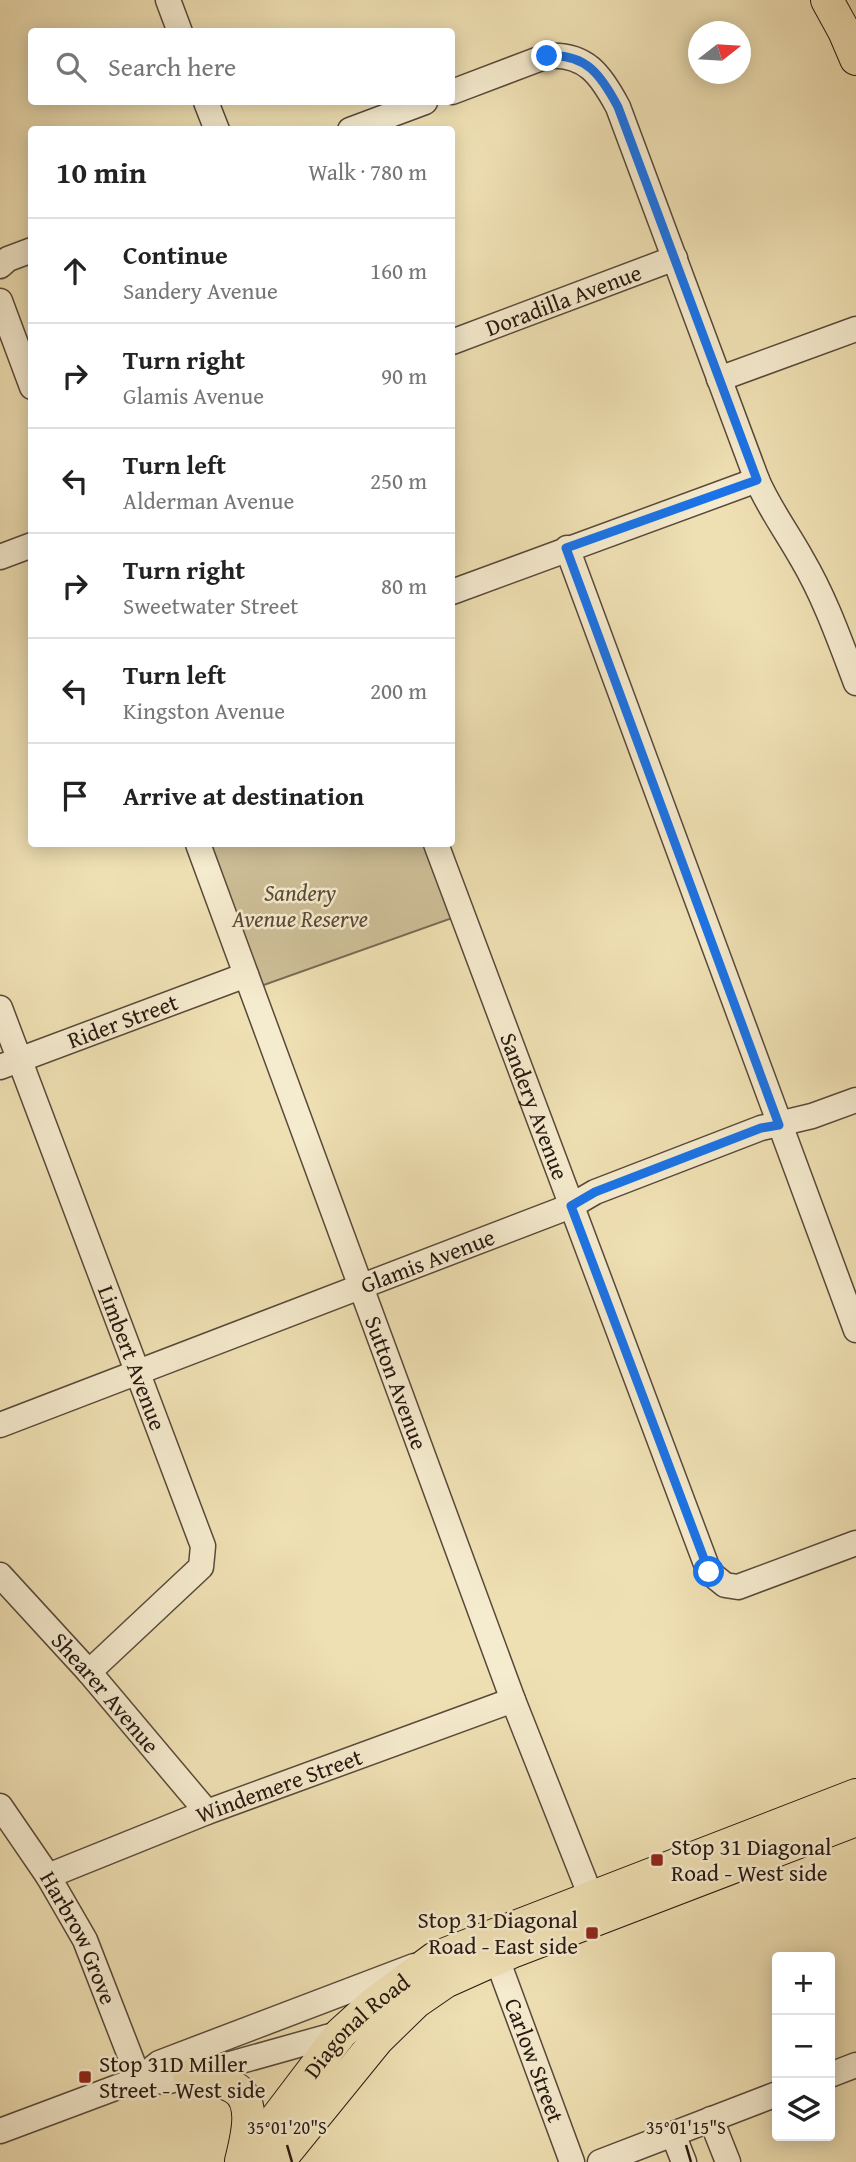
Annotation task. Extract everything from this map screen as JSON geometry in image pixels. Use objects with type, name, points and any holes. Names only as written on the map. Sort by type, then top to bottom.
[{"type":"main road","points":[[827,0],[856,59]]},
{"type":"main road","name":"Diagonal Road","points":[[278,2162],[359,2061],[416,2002],[445,1982],[497,1959],[595,1907],[856,1795]]},
{"type":"main road","name":"Diagonal Road","points":[[241,2162],[341,2033],[388,1992],[435,1958],[856,1820]]},
{"type":"main road","points":[[341,2033],[416,2002]]},
{"type":"main road","points":[[189,2076],[236,2087],[243,2097],[248,2108],[248,2133],[241,2162]]},
{"type":"street","points":[[168,0],[178,28]]},
{"type":"street","points":[[455,91],[547,56],[562,55],[577,60],[586,64],[603,80],[618,107],[766,502],[809,573],[834,623],[856,683]]},
{"type":"street","points":[[207,105],[215,126]]},
{"type":"street","points":[[361,126],[417,105]]},
{"type":"street","points":[[0,266],[8,258],[28,251]]},
{"type":"street","name":"Doradilla Avenue","points":[[455,341],[675,258]]},
{"type":"street","points":[[0,301],[28,376]]},
{"type":"street","points":[[719,379],[856,329]]},
{"type":"street","points":[[455,591],[757,480]]},
{"type":"street","points":[[0,557],[28,546]]},
{"type":"street","points":[[566,548],[856,1330]]},
{"type":"street","name":"Sutton Avenue","points":[[199,847],[513,1700],[595,1907]]},
{"type":"street","name":"Sandery Avenue","points":[[437,847],[709,1572],[725,1586],[738,1587],[856,1543]]},
{"type":"street","name":"Rider Street","points":[[10,1064],[246,975]]},
{"type":"street","name":"Limbert Avenue","points":[[0,1007],[10,1064],[138,1373],[203,1546],[201,1567],[89,1672]]},
{"type":"street","name":"Glamis Avenue","points":[[0,1425],[571,1206],[595,1192],[761,1128],[812,1116],[856,1100]]},
{"type":"street","name":"Shearer Avenue","points":[[0,1575],[89,1672],[207,1812]]},
{"type":"street","name":"Windemere Street","points":[[48,1876],[207,1812],[513,1700]]},
{"type":"street","name":"Harbrow Grove","points":[[0,1806],[48,1876],[85,1940],[139,2079]]},
{"type":"street","points":[[0,2131],[139,2079],[159,2063],[435,1958]]},
{"type":"street","name":"Carlow Street","points":[[497,1959],[572,2162]]},
{"type":"street","points":[[139,2079],[166,2082],[341,2033]]},
{"type":"street","points":[[835,2073],[856,2066]]},
{"type":"street","points":[[600,2162],[772,2096]]},
{"type":"street","points":[[711,2119],[728,2162]]},
{"type":"street","points":[[673,2134],[684,2162]]},
{"type":"green space","name":"Sandery Avenue Reserve","points":[[210,847],[432,847],[458,916],[261,986]]},
{"type":"place","name":"Stop 31 Diagonal Road - West side","points":[[657,1860]]},
{"type":"place","name":"Stop 31 Diagonal Road - East side","points":[[592,1933]]},
{"type":"place","name":"Stop 31D Miller Street - West side","points":[[85,2077]]},
{"type":"route","points":[[547,56],[562,55],[586,64],[603,80],[618,107],[757,480],[566,548],[779,1125],[761,1128],[595,1192],[571,1206],[709,1572]]}]
